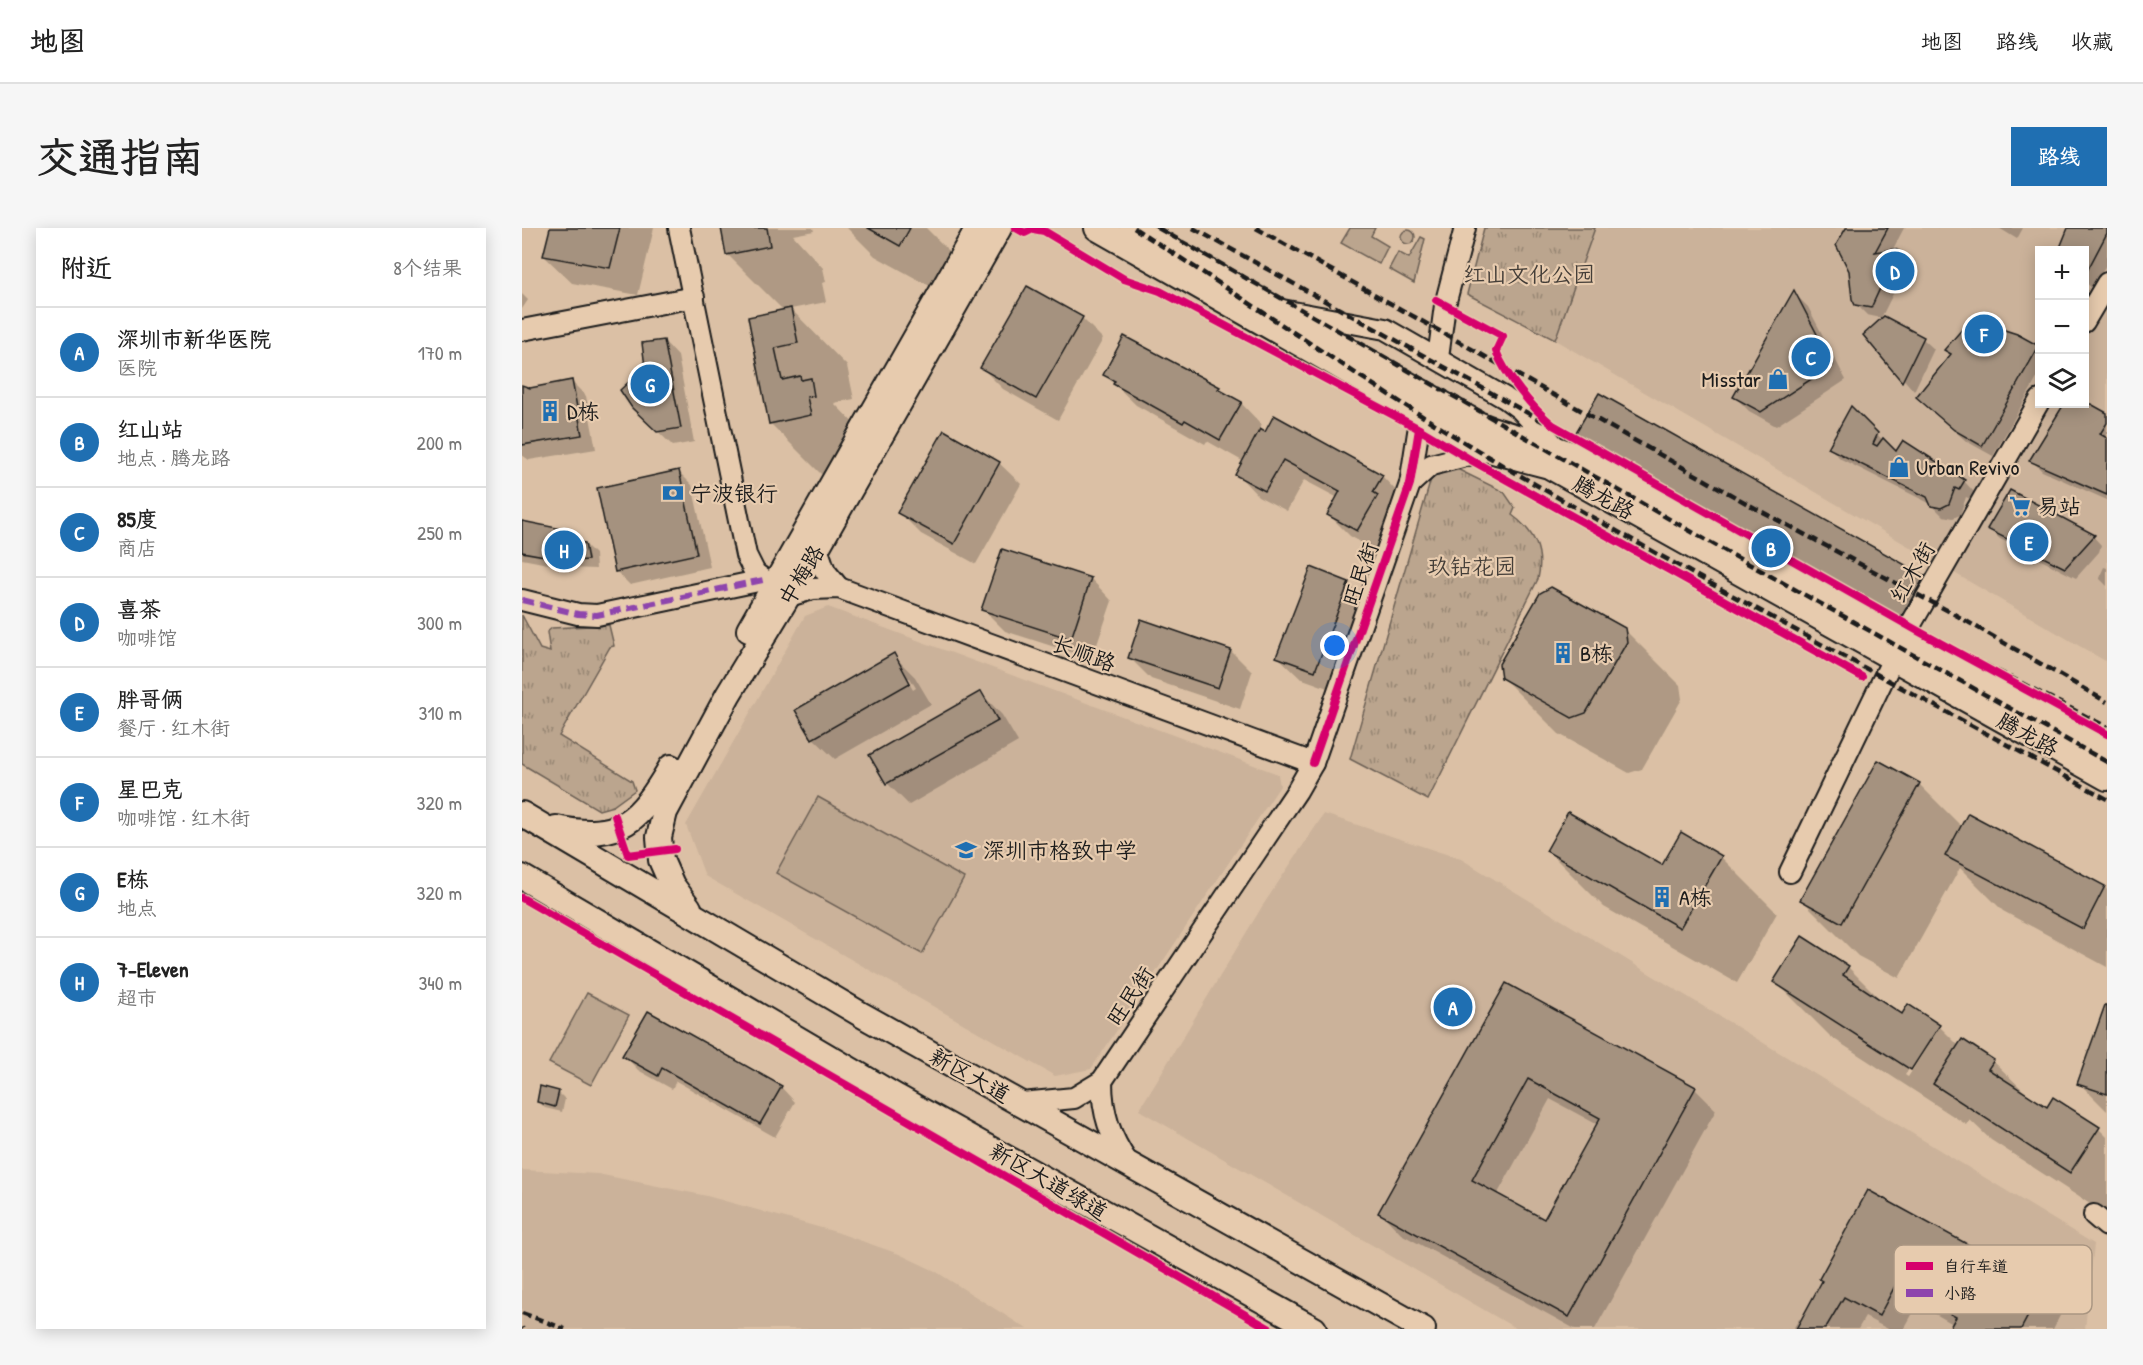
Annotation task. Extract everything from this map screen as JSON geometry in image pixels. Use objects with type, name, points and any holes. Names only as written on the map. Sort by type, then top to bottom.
[{"type":"main road","name":"中梅路","points":[[531,819],[596,834],[615,829],[642,808],[658,789],[775,588],[978,228]]},
{"type":"main road","name":"中梅路","points":[[704,922],[687,907],[666,873],[660,851],[662,824],[671,799],[728,695],[775,588],[817,548],[999,228]]},
{"type":"main road","name":"腾龙路","points":[[1097,228],[1489,450],[1549,466],[1898,648],[2107,751]]},
{"type":"main road","name":"腾龙路","points":[[1141,231],[1478,424],[1500,433],[1555,446],[1898,648],[2107,778]]},
{"type":"main road","name":"新区大道","points":[[531,819],[862,1015],[1424,1329]]},
{"type":"main road","points":[[522,877],[878,1086],[1314,1329]]},
{"type":"street","points":[[679,228],[746,555],[755,573],[775,588]]},
{"type":"street","points":[[1438,358],[1445,305],[1465,228]]},
{"type":"street","points":[[2089,315],[2107,283]]},
{"type":"street","points":[[522,330],[694,297]]},
{"type":"street","points":[[1273,308],[1385,329],[1505,398],[1520,409],[1555,446]]},
{"type":"street","name":"红木街","points":[[1790,872],[1898,648],[2035,408]]},
{"type":"street","name":"旺民街","points":[[1102,1082],[1297,791],[1312,763],[1410,484],[1421,413]]},
{"type":"street","points":[[1410,484],[1431,465],[1489,450]]},
{"type":"street","points":[[817,548],[825,571],[839,588]]},
{"type":"street","points":[[522,600],[579,614],[597,615],[775,588],[839,588]]},
{"type":"street","name":"长顺路","points":[[839,588],[1312,763]]},
{"type":"street","points":[[1022,1103],[1074,1098],[1102,1082],[1104,1115],[1117,1148],[1128,1163]]},
{"type":"street","points":[[2107,1215],[2094,1215],[2107,1226]]},
{"type":"shaded area","points":[[1595,228],[2107,228],[2107,662],[1555,340]]},
{"type":"shaded area","name":"深圳市格致中学","points":[[828,607],[1278,774],[1280,786],[1091,1069],[1055,1076],[705,876],[686,825],[805,616]]},
{"type":"shaded area","points":[[1324,814],[1461,859],[2094,1244],[2092,1263],[2092,1245],[1894,1245],[1894,1314],[2087,1314],[2085,1329],[1517,1329],[1139,1110],[1263,905]]},
{"type":"shaded area","points":[[522,1170],[598,1174],[707,1196],[836,1232],[899,1254],[935,1271],[1027,1329],[522,1329]]},
{"type":"green space","points":[[1350,228],[1375,228],[1371,236],[1388,246],[1379,264],[1341,243]]},
{"type":"green space","name":"红山文化公园","points":[[1484,228],[1595,228],[1555,340],[1467,294]]},
{"type":"green space","points":[[1405,230],[1411,230],[1415,237],[1411,244],[1405,244],[1401,240],[1401,234]]},
{"type":"green space","points":[[1421,237],[1425,239],[1414,283],[1389,269],[1398,252],[1409,258]]},
{"type":"green space","name":"玖钻花园","points":[[1453,467],[1504,492],[1515,508],[1512,515],[1527,528],[1536,543],[1540,569],[1538,579],[1428,800],[1350,759],[1431,479]]},
{"type":"green space","points":[[522,615],[540,649],[550,652],[547,632],[552,628],[609,625],[614,646],[610,647],[559,736],[632,781],[635,790],[613,806],[599,810],[522,764]]},
{"type":"green space","points":[[818,797],[964,878],[922,954],[776,873]]},
{"type":"green space","points":[[587,993],[629,1015],[591,1085],[549,1063]]},
{"type":"building","points":[[550,228],[620,228],[610,268],[543,256]]},
{"type":"building","points":[[721,228],[767,228],[770,246],[726,255]]},
{"type":"building","points":[[868,228],[910,228],[900,246]]},
{"type":"building","points":[[1846,228],[1888,228],[1875,252],[1895,249],[1903,253],[1908,264],[1903,275],[1882,284],[1871,308],[1855,305],[1852,299],[1849,271],[1836,245]]},
{"type":"building","points":[[2068,228],[2107,228],[2107,233],[2089,267],[2089,246],[2061,246]]},
{"type":"building","points":[[1027,286],[1083,317],[1036,399],[980,368]]},
{"type":"building","points":[[1794,290],[1833,365],[1761,412],[1733,397]]},
{"type":"building","points":[[791,308],[798,343],[775,348],[782,380],[800,376],[801,380],[811,378],[814,396],[807,397],[811,415],[769,424],[748,317]]},
{"type":"building","points":[[1884,316],[1924,337],[1902,382],[1863,335]]},
{"type":"building","points":[[1971,319],[2017,334],[2035,344],[2035,353],[1982,446],[1954,430],[1916,397],[1951,354],[1944,350]]},
{"type":"building","points":[[1124,336],[1220,387],[1218,389],[1242,402],[1220,440],[1185,420],[1183,423],[1113,384],[1115,381],[1103,375]]},
{"type":"building","points":[[664,340],[681,428],[657,432],[632,408],[620,390],[645,367],[642,343]]},
{"type":"building","name":"D栋","points":[[572,380],[582,435],[522,445],[522,385],[530,388]]},
{"type":"building","points":[[1599,393],[1925,576],[1900,619],[1572,439]]},
{"type":"building","points":[[2091,404],[2107,413],[2107,423],[2100,434],[2107,438],[2107,495],[2029,461],[2062,408],[2089,408]]},
{"type":"building","points":[[1851,406],[1878,433],[1873,444],[1877,446],[1883,438],[1896,451],[1903,440],[1965,480],[1959,490],[1955,488],[1949,504],[1941,508],[1931,506],[1927,497],[1828,448]]},
{"type":"building","points":[[1274,415],[1383,475],[1373,492],[1378,495],[1357,531],[1327,515],[1340,491],[1283,460],[1265,491],[1235,475],[1260,429],[1265,432]]},
{"type":"building","points":[[944,430],[1000,462],[954,544],[897,513]]},
{"type":"building","points":[[679,470],[697,554],[615,572],[597,488]]},
{"type":"building","points":[[2010,490],[2095,535],[2065,568],[1987,529]]},
{"type":"building","points":[[522,521],[562,529],[561,540],[585,543],[588,560],[573,561],[522,552]]},
{"type":"building","points":[[1002,549],[1091,578],[1071,639],[981,610]]},
{"type":"building","points":[[1311,567],[1349,582],[1315,671],[1276,657]]},
{"type":"building","name":"B栋","points":[[1551,587],[1625,628],[1627,642],[1586,713],[1572,718],[1501,678],[1499,664],[1540,593]]},
{"type":"building","points":[[1141,619],[1231,650],[1218,688],[1128,658]]},
{"type":"building","points":[[894,653],[910,683],[812,739],[795,710]]},
{"type":"building","points":[[981,691],[998,721],[886,784],[869,755]]},
{"type":"building","points":[[1878,760],[1920,783],[1842,923],[1800,900]]},
{"type":"building","name":"A栋","points":[[1568,812],[1662,865],[1681,832],[1722,856],[1680,928],[1546,851]]},
{"type":"building","points":[[1968,813],[2105,886],[2083,929],[1945,856]]},
{"type":"building","points":[[1802,936],[1849,966],[1843,975],[1902,1014],[1908,1004],[1940,1025],[1911,1070],[1773,982]]},
{"type":"building","points":[[1506,983],[1696,1087],[1569,1317],[1378,1213]],"holes":[[[1528,1079],[1600,1118],[1544,1219],[1472,1180]]]},
{"type":"building","points":[[2105,1005],[2107,1005],[2107,1094],[2077,1084]]},
{"type":"building","points":[[648,1011],[782,1086],[760,1124],[662,1068],[658,1076],[622,1056]]},
{"type":"building","points":[[1962,1039],[1994,1060],[1988,1069],[2047,1107],[2053,1097],[2100,1127],[2070,1173],[1933,1084]]},
{"type":"building","points":[[540,1086],[559,1091],[555,1107],[537,1102]]},
{"type":"building","points":[[1868,1190],[1969,1245],[1894,1245],[1894,1288],[1879,1316],[1844,1297],[1825,1329],[1796,1329],[1822,1281],[1819,1279]]},
{"type":"building","points":[[1951,1314],[2029,1314],[2021,1329],[1949,1329],[1956,1317]]},
{"type":"railway","points":[[1134,228],[1471,447],[1739,599],[2107,799]]},
{"type":"railway","points":[[1158,228],[1729,553],[2107,762]]},
{"type":"railway","points":[[1193,228],[1940,641],[2107,727]]},
{"type":"railway","points":[[1256,228],[1755,508],[1954,614],[2107,702]]},
{"type":"railway","points":[[522,1313],[565,1329]]},
{"type":"marked path","points":[[522,600],[578,614],[597,615],[763,580]]},
{"type":"cycle path","points":[[1016,228],[1025,233],[1033,229],[1044,231],[1124,279],[1160,291],[1414,426],[1471,460],[1862,677]]},
{"type":"cycle path","points":[[1436,300],[1503,336],[1496,351],[1500,360],[1520,391],[1553,425],[1918,631],[2107,734]]},
{"type":"cycle path","points":[[1313,763],[1410,484],[1419,429]]},
{"type":"cycle path","points":[[615,816],[628,855],[675,849]]},
{"type":"cycle path","name":"新区大道绿道","points":[[522,898],[1270,1329]]},
{"type":"place","name":"喜茶","points":[[1895,271]]},
{"type":"place","name":"星巴克","points":[[1984,334]]},
{"type":"place","name":"85度","points":[[1811,357]]},
{"type":"place","name":"Misstar","points":[[1778,379]]},
{"type":"place","name":"E栋","points":[[650,384]]},
{"type":"place","name":"D栋","points":[[550,411]]},
{"type":"place","name":"Urban Revivo","points":[[1899,467]]},
{"type":"place","name":"宁波银行","points":[[673,493]]},
{"type":"place","name":"易站","points":[[2020,506]]},
{"type":"place","name":"胖哥俩","points":[[2029,542]]},
{"type":"place","name":"红山站","points":[[1771,548]]},
{"type":"place","name":"7-Eleven","points":[[564,550]]},
{"type":"place","name":"B栋","points":[[1563,653]]},
{"type":"place","name":"深圳市格致中学","points":[[966,850]]},
{"type":"place","name":"A栋","points":[[1662,897]]},
{"type":"place","name":"深圳市新华医院","points":[[1453,1007]]}]
